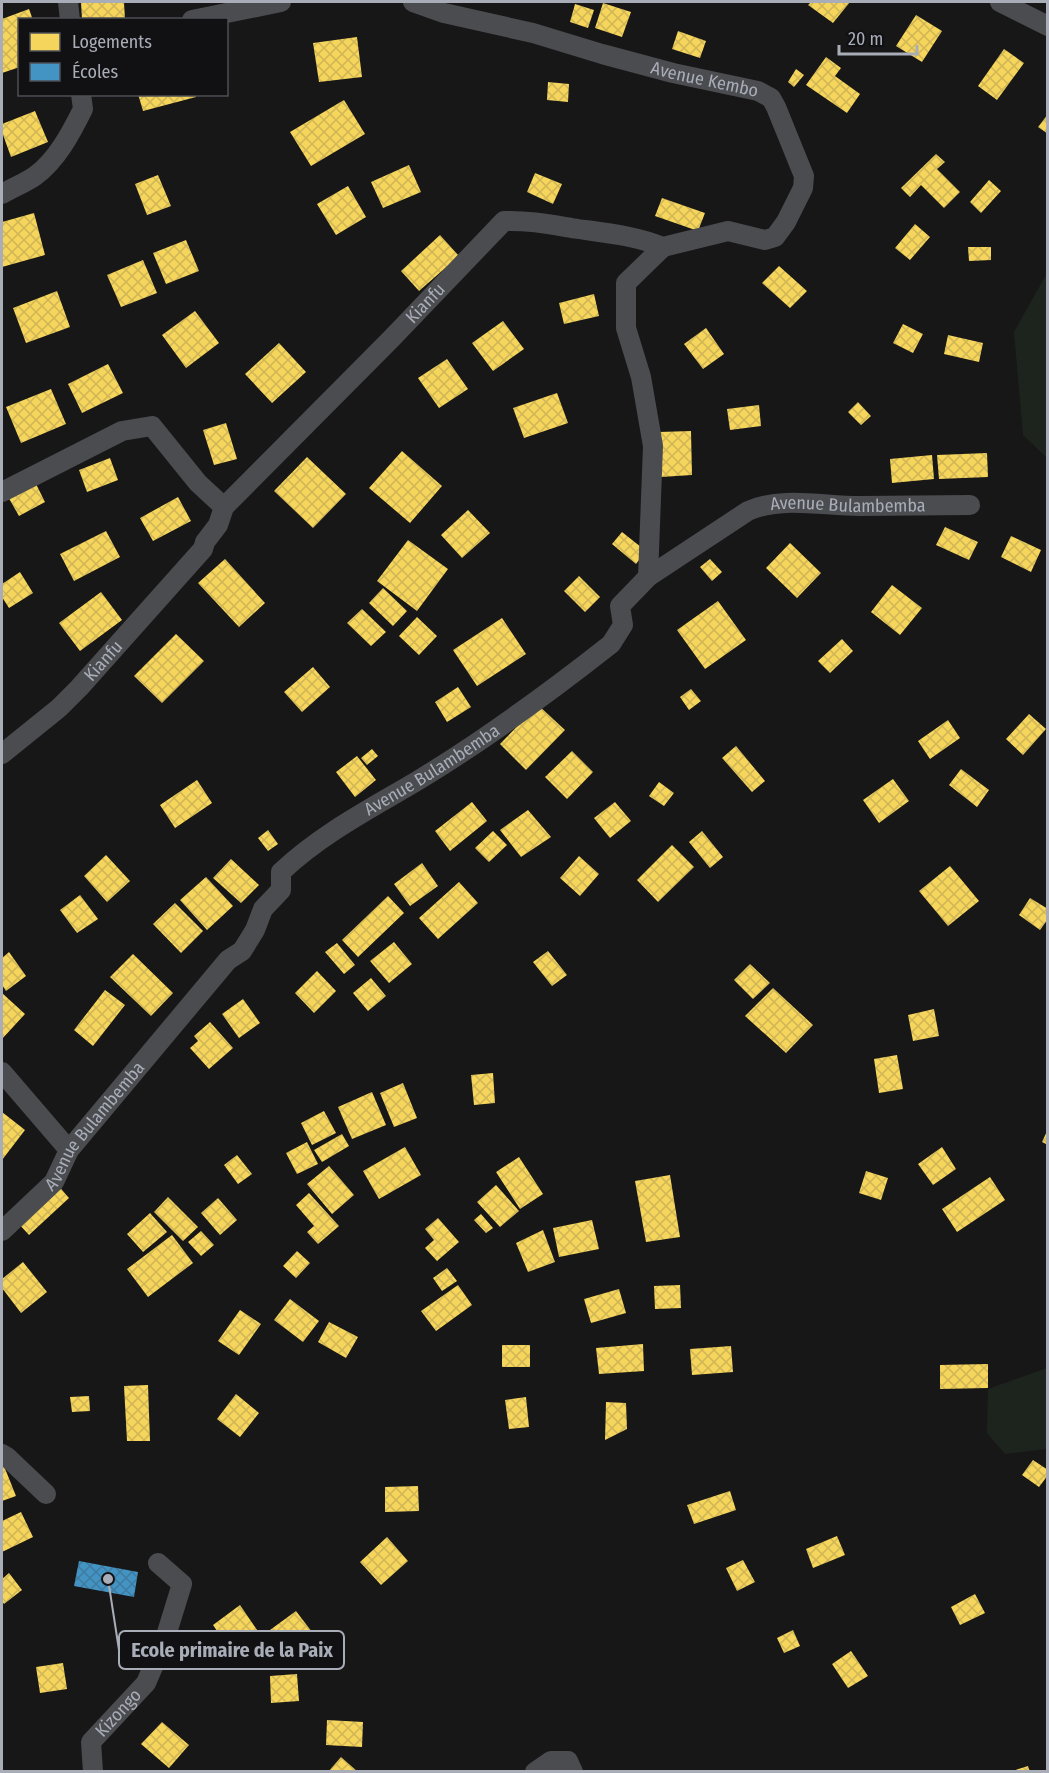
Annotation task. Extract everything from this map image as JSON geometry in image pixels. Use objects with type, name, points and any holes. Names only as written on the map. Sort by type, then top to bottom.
[{"type":"street","points":[[68,2],[70,18]]},
{"type":"street","points":[[202,18],[281,2]]},
{"type":"street","name":"Avenue Kembo","points":[[413,2],[444,13],[533,33],[653,68],[758,91],[771,98],[804,176],[803,188],[786,222],[775,237],[765,240],[728,231],[663,247]]},
{"type":"street","points":[[1000,2],[1047,26]]},
{"type":"street","points":[[2,194],[34,177],[60,150],[83,108],[81,96]]},
{"type":"street","name":"Kianfu","points":[[2,754],[59,708],[79,688],[203,549],[205,542],[218,525],[224,507],[393,338],[504,221],[523,220],[621,235],[647,240],[663,247]]},
{"type":"street","points":[[648,577],[653,446],[641,377],[626,328],[626,283],[663,247]]},
{"type":"street","points":[[2,492],[122,431],[152,426],[198,483],[224,507]]},
{"type":"street","name":"Avenue Bulambemba","points":[[2,1231],[54,1182],[69,1150],[228,960],[242,951],[264,909],[280,890],[281,872],[295,858],[364,811],[474,745],[611,644],[623,626],[620,606],[648,577],[748,511],[761,505],[970,504]]},
{"type":"street","points":[[2,1072],[69,1150]]},
{"type":"street","points":[[2,1454],[8,1457],[46,1494]]},
{"type":"street","name":"Kizongo","points":[[93,1772],[91,1742],[146,1683],[169,1628],[182,1584],[158,1563]]},
{"type":"street","points":[[535,1772],[551,1761],[568,1761],[573,1772]]},
{"type":"shaded area","points":[[1047,273],[1048,458],[1023,435],[1014,332]]},
{"type":"shaded area","points":[[1047,1368],[1047,1449],[1005,1454],[987,1433],[988,1389]]},
{"type":"building: Logements","points":[[81,2],[124,2],[125,18],[82,18]]},
{"type":"building: Logements","points":[[811,2],[850,2],[833,23],[808,5]]},
{"type":"building: Logements","points":[[603,3],[631,12],[622,37],[595,28]]},
{"type":"building: Logements","points":[[575,4],[594,10],[588,28],[570,22]]},
{"type":"building: Logements","points":[[29,9],[32,18],[18,18],[18,68],[2,73],[2,19]]},
{"type":"building: Logements","points":[[916,15],[942,31],[922,62],[896,46]]},
{"type":"building: Logements","points":[[678,31],[706,41],[700,58],[672,49]]},
{"type":"building: Logements","points":[[357,37],[362,77],[319,82],[313,43]]},
{"type":"building: Logements","points":[[1004,49],[1024,63],[997,100],[978,86]]},
{"type":"building: Logements","points":[[826,57],[841,68],[835,76],[860,94],[847,113],[806,85]]},
{"type":"building: Logements","points":[[796,69],[804,75],[794,87],[788,82]]},
{"type":"building: Logements","points":[[548,82],[569,84],[568,102],[547,100]]},
{"type":"building: Logements","points":[[139,96],[196,97],[143,111]]},
{"type":"building: Logements","points":[[344,100],[365,134],[311,166],[290,132]]},
{"type":"building: Logements","points":[[35,111],[48,142],[11,157],[2,132],[2,124]]},
{"type":"building: Logements","points":[[1048,114],[1048,134],[1038,127]]},
{"type":"building: Logements","points":[[936,154],[945,162],[937,169],[960,192],[944,208],[921,185],[910,197],[901,188]]},
{"type":"building: Logements","points":[[409,165],[421,192],[383,208],[371,182]]},
{"type":"building: Logements","points":[[535,173],[562,184],[553,204],[527,192]]},
{"type":"building: Logements","points":[[158,175],[171,206],[147,215],[135,184]]},
{"type":"building: Logements","points":[[989,180],[1001,191],[981,213],[970,202]]},
{"type":"building: Logements","points":[[348,186],[366,217],[336,235],[317,204]]},
{"type":"building: Logements","points":[[662,198],[705,213],[698,231],[655,216]]},
{"type":"building: Logements","points":[[34,213],[45,255],[2,267],[2,222]]},
{"type":"building: Logements","points":[[915,224],[930,237],[910,260],[895,248]]},
{"type":"building: Logements","points":[[440,235],[459,256],[419,291],[401,271]]},
{"type":"building: Logements","points":[[186,240],[199,271],[166,284],[153,253]]},
{"type":"building: Logements","points":[[968,247],[991,247],[991,260],[969,261]]},
{"type":"building: Logements","points":[[143,260],[157,293],[121,307],[107,275]]},
{"type":"building: Logements","points":[[779,266],[807,291],[790,308],[762,283]]},
{"type":"building: Logements","points":[[57,291],[70,327],[26,343],[13,308]]},
{"type":"building: Logements","points":[[594,294],[599,316],[564,324],[559,303]]},
{"type":"building: Logements","points":[[195,311],[219,343],[186,368],[162,335]]},
{"type":"building: Logements","points":[[503,321],[524,349],[493,371],[472,343]]},
{"type":"building: Logements","points":[[903,324],[923,334],[913,353],[893,343]]},
{"type":"building: Logements","points":[[706,328],[724,354],[703,369],[684,344]]},
{"type":"building: Logements","points":[[948,335],[983,343],[979,362],[944,354]]},
{"type":"building: Logements","points":[[279,343],[306,372],[272,403],[245,374]]},
{"type":"building: Logements","points":[[447,359],[468,389],[439,408],[418,378]]},
{"type":"building: Logements","points":[[108,364],[123,393],[82,413],[68,384]]},
{"type":"building: Logements","points":[[51,389],[66,424],[21,443],[6,407]]},
{"type":"building: Logements","points":[[557,393],[568,423],[524,438],[513,408]]},
{"type":"building: Logements","points":[[858,402],[871,416],[861,425],[848,412]]},
{"type":"building: Logements","points":[[759,405],[761,426],[730,430],[727,409]]},
{"type":"building: Logements","points":[[226,423],[237,459],[214,465],[203,430]]},
{"type":"building: Logements","points":[[691,431],[692,475],[661,477],[659,432]]},
{"type":"building: Logements","points":[[402,451],[442,486],[410,523],[369,488]]},
{"type":"building: Logements","points":[[987,453],[988,477],[939,479],[937,455]]},
{"type":"building: Logements","points":[[932,455],[934,479],[892,483],[890,459]]},
{"type":"building: Logements","points":[[307,457],[346,494],[313,528],[274,491]]},
{"type":"building: Logements","points":[[110,458],[118,480],[87,492],[79,470]]},
{"type":"building: Logements","points":[[34,480],[45,502],[19,516],[7,495]]},
{"type":"building: Logements","points":[[178,497],[191,521],[153,541],[140,518]]},
{"type":"building: Logements","points":[[468,510],[490,533],[462,558],[441,535]]},
{"type":"building: Logements","points":[[945,527],[978,542],[969,560],[936,545]]},
{"type":"building: Logements","points":[[106,531],[120,557],[74,581],[60,554]]},
{"type":"building: Logements","points":[[622,532],[646,551],[636,564],[612,544]]},
{"type":"building: Logements","points":[[1011,536],[1041,550],[1031,572],[1001,557]]},
{"type":"building: Logements","points":[[408,540],[448,569],[417,611],[377,581]]},
{"type":"building: Logements","points":[[790,543],[821,573],[797,598],[766,568]]},
{"type":"building: Logements","points":[[225,559],[265,603],[239,627],[198,583]]},
{"type":"building: Logements","points":[[710,559],[722,572],[712,581],[700,567]]},
{"type":"building: Logements","points":[[20,572],[33,593],[9,608],[2,597],[2,584]]},
{"type":"building: Logements","points":[[579,576],[600,597],[585,612],[564,591]]},
{"type":"building: Logements","points":[[892,585],[922,608],[900,635],[871,612]]},
{"type":"building: Logements","points":[[383,588],[407,611],[393,626],[369,603]]},
{"type":"building: Logements","points":[[101,592],[122,620],[80,651],[59,623]]},
{"type":"building: Logements","points":[[718,601],[746,640],[705,669],[677,630]]},
{"type":"building: Logements","points":[[362,609],[386,632],[371,646],[347,623]]},
{"type":"building: Logements","points":[[417,617],[437,636],[419,655],[399,636]]},
{"type":"building: Logements","points":[[502,618],[526,654],[477,686],[453,650]]},
{"type":"building: Logements","points":[[176,634],[204,661],[162,703],[134,676]]},
{"type":"building: Logements","points":[[842,639],[853,651],[830,673],[818,661]]},
{"type":"building: Logements","points":[[313,667],[330,687],[302,712],[284,692]]},
{"type":"building: Logements","points":[[458,687],[471,707],[447,722],[435,702]]},
{"type":"building: Logements","points":[[691,689],[701,701],[689,710],[680,697]]},
{"type":"building: Logements","points":[[538,705],[565,730],[526,770],[500,744]]},
{"type":"building: Logements","points":[[1029,714],[1046,729],[1023,755],[1006,739]]},
{"type":"building: Logements","points":[[948,720],[960,738],[930,759],[918,741]]},
{"type":"building: Logements","points":[[736,746],[765,781],[752,792],[722,758]]},
{"type":"building: Logements","points":[[372,749],[378,756],[367,765],[361,758]]},
{"type":"building: Logements","points":[[572,751],[593,772],[567,799],[545,777]]},
{"type":"building: Logements","points":[[357,756],[376,780],[355,797],[336,772]]},
{"type":"building: Logements","points":[[961,769],[989,790],[977,807],[949,785]]},
{"type":"building: Logements","points":[[893,779],[909,801],[879,823],[863,800]]},
{"type":"building: Logements","points":[[197,780],[212,803],[175,828],[160,805]]},
{"type":"building: Logements","points":[[659,782],[674,793],[664,806],[649,796]]},
{"type":"building: Logements","points":[[472,802],[487,821],[450,851],[435,831]]},
{"type":"building: Logements","points":[[615,802],[631,821],[610,838],[594,818]]},
{"type":"building: Logements","points":[[528,810],[551,837],[521,857],[500,830]]},
{"type":"building: Logements","points":[[268,830],[278,844],[268,851],[258,838]]},
{"type":"building: Logements","points":[[493,831],[507,845],[489,862],[475,848]]},
{"type":"building: Logements","points":[[702,831],[723,857],[710,868],[689,842]]},
{"type":"building: Logements","points":[[672,845],[694,867],[658,902],[637,880]]},
{"type":"building: Logements","points":[[106,855],[130,881],[107,902],[84,876]]},
{"type":"building: Logements","points":[[579,856],[599,874],[580,896],[560,878]]},
{"type":"building: Logements","points":[[231,859],[259,885],[241,903],[213,878]]},
{"type":"building: Logements","points":[[422,863],[438,886],[410,906],[394,884]]},
{"type":"building: Logements","points":[[950,866],[979,901],[948,926],[919,891]]},
{"type":"building: Logements","points":[[206,877],[233,906],[207,930],[180,900]]},
{"type":"building: Logements","points":[[459,882],[478,903],[438,939],[419,918]]},
{"type":"building: Logements","points":[[80,895],[98,919],[77,933],[60,910]]},
{"type":"building: Logements","points":[[388,896],[404,913],[358,957],[342,940]]},
{"type":"building: Logements","points":[[1030,898],[1048,909],[1048,919],[1040,930],[1019,915]]},
{"type":"building: Logements","points":[[175,903],[203,931],[181,953],[153,924]]},
{"type":"building: Logements","points":[[394,942],[412,964],[389,983],[370,961]]},
{"type":"building: Logements","points":[[337,943],[355,965],[344,974],[325,952]]},
{"type":"building: Logements","points":[[548,951],[567,975],[552,986],[533,962]]},
{"type":"building: Logements","points":[[9,952],[26,976],[6,991],[2,985],[2,958]]},
{"type":"building: Logements","points":[[133,954],[173,993],[151,1016],[110,977]]},
{"type":"building: Logements","points":[[750,964],[770,983],[753,999],[734,980]]},
{"type":"building: Logements","points":[[317,971],[336,991],[314,1013],[295,993]]},
{"type":"building: Logements","points":[[371,978],[386,996],[368,1011],[353,993]]},
{"type":"building: Logements","points":[[773,988],[813,1025],[786,1053],[745,1016]]},
{"type":"building: Logements","points":[[105,990],[125,1005],[93,1046],[74,1030]]},
{"type":"building: Logements","points":[[2,993],[25,1014],[2,1039]]},
{"type":"building: Logements","points":[[243,999],[260,1023],[239,1038],[222,1014]]},
{"type":"building: Logements","points":[[934,1009],[939,1036],[913,1041],[908,1015]]},
{"type":"building: Logements","points":[[210,1022],[233,1048],[209,1069],[190,1048],[198,1041],[194,1036]]},
{"type":"building: Logements","points":[[897,1055],[903,1089],[879,1093],[874,1059]]},
{"type":"building: Logements","points":[[493,1073],[495,1103],[474,1105],[471,1075]]},
{"type":"building: Logements","points":[[403,1083],[417,1118],[394,1127],[380,1093]]},
{"type":"building: Logements","points":[[372,1092],[386,1125],[352,1139],[338,1107]]},
{"type":"building: Logements","points":[[324,1111],[336,1133],[312,1145],[301,1123]]},
{"type":"building: Logements","points":[[2,1112],[25,1130],[2,1160]]},
{"type":"building: Logements","points":[[1048,1129],[1048,1145],[1042,1142]]},
{"type":"building: Logements","points":[[342,1134],[349,1146],[322,1162],[314,1150]]},
{"type":"building: Logements","points":[[307,1142],[318,1164],[297,1174],[286,1153]]},
{"type":"building: Logements","points":[[405,1147],[421,1175],[379,1199],[363,1171]]},
{"type":"building: Logements","points":[[942,1147],[956,1169],[933,1185],[918,1164]]},
{"type":"building: Logements","points":[[237,1155],[252,1174],[238,1184],[224,1165]]},
{"type":"building: Logements","points":[[519,1157],[543,1194],[520,1209],[496,1172]]},
{"type":"building: Logements","points":[[329,1166],[354,1195],[332,1214],[307,1184]]},
{"type":"building: Logements","points":[[866,1171],[888,1178],[881,1200],[859,1193]]},
{"type":"building: Logements","points":[[670,1175],[680,1237],[646,1242],[635,1181]]},
{"type":"building: Logements","points":[[990,1177],[1005,1200],[957,1232],[942,1209]]},
{"type":"building: Logements","points":[[57,1184],[69,1198],[29,1235],[17,1222]]},
{"type":"building: Logements","points":[[496,1185],[519,1211],[500,1227],[477,1202]]},
{"type":"building: Logements","points":[[309,1193],[339,1226],[318,1244],[307,1232],[314,1226],[296,1205]]},
{"type":"building: Logements","points":[[168,1197],[198,1227],[183,1241],[154,1212]]},
{"type":"building: Logements","points":[[218,1198],[237,1220],[220,1235],[201,1213]]},
{"type":"building: Logements","points":[[150,1213],[167,1232],[143,1252],[127,1234]]},
{"type":"building: Logements","points":[[481,1214],[493,1228],[486,1233],[474,1220]]},
{"type":"building: Logements","points":[[438,1218],[459,1242],[437,1261],[425,1248],[434,1240],[425,1229]]},
{"type":"building: Logements","points":[[592,1220],[599,1249],[559,1257],[553,1228]]},
{"type":"building: Logements","points":[[543,1230],[555,1262],[528,1272],[516,1243]]},
{"type":"building: Logements","points":[[201,1231],[214,1245],[201,1256],[188,1242]]},
{"type":"building: Logements","points":[[172,1235],[193,1263],[148,1297],[127,1269]]},
{"type":"building: Logements","points":[[297,1251],[310,1263],[296,1278],[283,1266]]},
{"type":"building: Logements","points":[[23,1262],[47,1292],[21,1313],[2,1288],[2,1279]]},
{"type":"building: Logements","points":[[447,1268],[457,1281],[442,1291],[433,1278]]},
{"type":"building: Logements","points":[[458,1285],[472,1305],[436,1331],[421,1311]]},
{"type":"building: Logements","points":[[680,1285],[681,1308],[655,1309],[654,1286]]},
{"type":"building: Logements","points":[[619,1289],[626,1313],[591,1323],[584,1299]]},
{"type":"building: Logements","points":[[290,1299],[319,1321],[303,1342],[274,1320]]},
{"type":"building: Logements","points":[[240,1310],[261,1324],[239,1355],[218,1341]]},
{"type":"building: Logements","points":[[329,1322],[358,1337],[346,1358],[318,1342]]},
{"type":"building: Logements","points":[[643,1344],[644,1371],[599,1374],[596,1348]]},
{"type":"building: Logements","points":[[502,1345],[530,1345],[530,1367],[502,1367]]},
{"type":"building: Logements","points":[[731,1346],[733,1372],[692,1375],[690,1349]]},
{"type":"building: Logements","points":[[988,1364],[988,1388],[940,1389],[940,1365]]},
{"type":"building: Logements","points":[[148,1385],[150,1441],[127,1441],[124,1386]]},
{"type":"building: Logements","points":[[236,1394],[259,1413],[240,1437],[217,1419]]},
{"type":"building: Logements","points":[[89,1396],[90,1411],[72,1412],[70,1397]]},
{"type":"building: Logements","points":[[526,1397],[529,1427],[509,1429],[505,1400]]},
{"type":"building: Logements","points":[[606,1402],[626,1403],[627,1429],[605,1440]]},
{"type":"building: Logements","points":[[1033,1460],[1048,1470],[1048,1475],[1039,1487],[1022,1475]]},
{"type":"building: Logements","points":[[2,1461],[16,1496],[2,1501]]},
{"type":"building: Logements","points":[[418,1486],[419,1511],[385,1512],[385,1487]]},
{"type":"building: Logements","points":[[730,1491],[736,1510],[694,1524],[687,1505]]},
{"type":"building: Logements","points":[[21,1512],[33,1537],[2,1552],[2,1521]]},
{"type":"building: Logements","points":[[837,1536],[845,1555],[813,1568],[806,1549]]},
{"type":"building: Logements","points":[[387,1537],[408,1561],[381,1585],[360,1562]]},
{"type":"building: Logements","points":[[743,1560],[755,1582],[737,1591],[726,1568]]},
{"type":"building: Logements","points":[[9,1573],[22,1590],[4,1604],[2,1579]]},
{"type":"building: Logements","points":[[975,1594],[985,1613],[960,1625],[951,1607]]},
{"type":"building: Logements","points":[[240,1605],[266,1643],[238,1662],[213,1625]]},
{"type":"building: Logements","points":[[296,1611],[312,1632],[286,1651],[270,1630]]},
{"type":"building: Logements","points":[[793,1630],[800,1646],[784,1653],[777,1638]]},
{"type":"building: Logements","points":[[851,1651],[868,1676],[848,1688],[832,1664]]},
{"type":"building: Logements","points":[[63,1663],[67,1689],[40,1693],[36,1667]]},
{"type":"building: Logements","points":[[297,1674],[299,1701],[271,1703],[270,1676]]},
{"type":"building: Logements","points":[[327,1720],[363,1722],[362,1747],[326,1745]]},
{"type":"building: Logements","points":[[162,1722],[189,1745],[169,1768],[141,1744]]},
{"type":"building: Logements","points":[[341,1757],[358,1772],[328,1772]]},
{"type":"building: Logements","points":[[1028,1766],[1030,1772],[1012,1772],[1012,1771]]},
{"type":"building: Écoles","points":[[79,1561],[138,1572],[134,1597],[74,1586]]},
{"type":"place","name":"Ecole primaire de la Paix","points":[[108,1579]]}]
